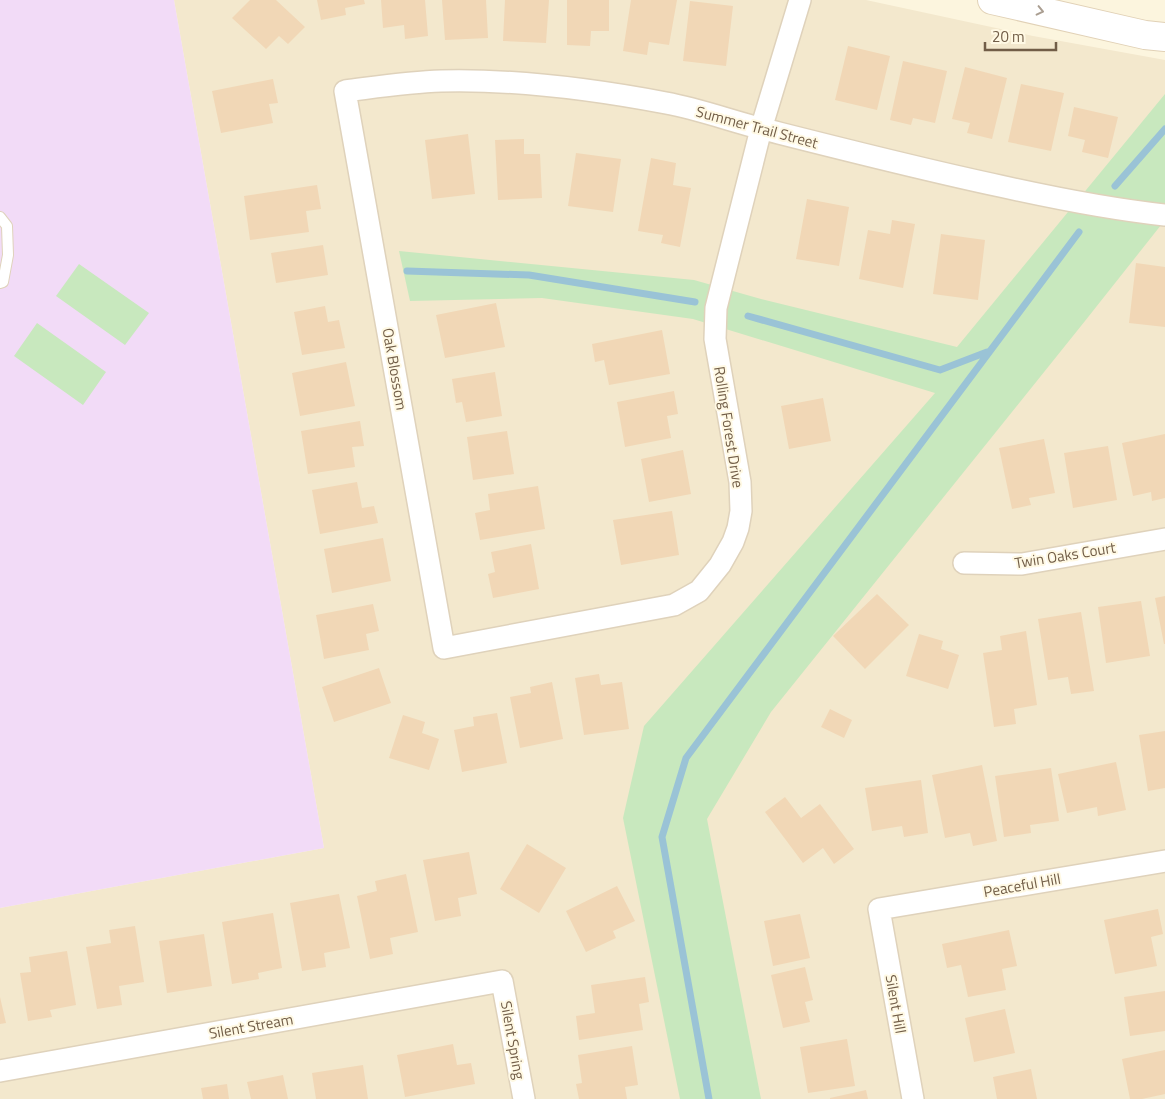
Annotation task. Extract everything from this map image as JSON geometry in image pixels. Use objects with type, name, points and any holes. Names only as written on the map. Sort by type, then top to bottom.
[{"type":"street","name":"Rolling Forest Drive","points":[[444,648],[674,606],[699,591],[720,565],[733,542],[741,511],[740,482],[715,339],[716,308],[761,129],[800,0]]},
{"type":"street","points":[[992,0],[1145,35],[1165,37]]},
{"type":"street","name":"Summer Trail Street","points":[[345,91],[440,81],[548,85],[668,103],[761,129],[923,169],[1038,194],[1165,215]]},
{"type":"street","name":"Oak Blossom","points":[[345,91],[444,648]]},
{"type":"street","name":"Twin Oaks Court","points":[[964,563],[1022,564],[1165,539]]},
{"type":"street","name":"Peaceful Hill","points":[[879,909],[1165,861]]},
{"type":"street","name":"Silent Hill","points":[[879,909],[913,1099]]},
{"type":"street","name":"Silent Stream","points":[[0,1071],[502,981]]},
{"type":"street","name":"Silent Spring","points":[[502,981],[524,1099]]},
{"type":"lane","points":[[0,217],[7,226],[8,255],[3,282],[0,283]]},
{"type":"shaded area","points":[[0,0],[174,0],[324,848],[0,908]]},
{"type":"shaded area","points":[[174,0],[866,0],[1033,36],[1165,60],[1165,1099],[0,1099],[0,908],[324,848]]},
{"type":"green space","points":[[1165,94],[1165,220],[771,712],[707,819],[761,1099],[680,1099],[623,818],[644,726],[935,393],[693,319],[542,298],[410,301],[399,251],[694,280],[761,299],[957,347]]},
{"type":"green space","points":[[79,264],[149,313],[125,345],[56,296]]},
{"type":"green space","points":[[37,323],[106,372],[83,405],[14,356]]},
{"type":"building","points":[[250,0],[276,0],[305,27],[288,44],[279,36],[266,49],[232,18]]},
{"type":"building","points":[[317,0],[364,0],[365,4],[345,8],[346,15],[321,20]]},
{"type":"building","points":[[381,0],[425,0],[428,36],[405,39],[404,25],[383,28]]},
{"type":"building","points":[[442,0],[486,0],[488,38],[445,40]]},
{"type":"building","points":[[505,0],[549,0],[546,43],[503,41]]},
{"type":"building","points":[[567,0],[609,0],[609,31],[591,31],[590,46],[567,45]]},
{"type":"building","points":[[631,0],[677,0],[669,45],[649,42],[647,55],[623,51]]},
{"type":"building","points":[[690,1],[733,6],[726,66],[683,61]]},
{"type":"building","points":[[848,46],[890,56],[877,110],[835,100]]},
{"type":"building","points":[[903,61],[947,71],[935,123],[913,118],[911,125],[890,120]]},
{"type":"building","points":[[965,67],[1007,78],[992,139],[967,133],[970,123],[952,119]]},
{"type":"building","points":[[273,79],[278,103],[269,104],[273,123],[221,133],[212,91]]},
{"type":"building","points":[[1021,84],[1064,93],[1051,151],[1008,142]]},
{"type":"building","points":[[1074,107],[1118,117],[1108,158],[1082,152],[1085,140],[1068,136]]},
{"type":"building","points":[[468,134],[475,194],[432,199],[425,140]]},
{"type":"building","points":[[524,139],[524,154],[540,154],[542,198],[498,200],[495,140]]},
{"type":"building","points":[[576,153],[621,159],[613,212],[568,206]]},
{"type":"building","points":[[651,158],[676,163],[673,185],[691,188],[680,247],[661,243],[663,235],[638,231]]},
{"type":"building","points":[[317,185],[321,209],[306,211],[309,232],[250,240],[244,196]]},
{"type":"building","points":[[807,199],[849,207],[839,266],[796,259]]},
{"type":"building","points":[[892,220],[915,224],[903,288],[859,279],[868,230],[890,234]]},
{"type":"building","points":[[941,234],[985,240],[978,300],[933,294]]},
{"type":"building","points":[[323,245],[328,275],[276,283],[271,253]]},
{"type":"building","points":[[1136,263],[1165,267],[1165,327],[1129,323]]},
{"type":"building","points":[[496,303],[505,347],[445,358],[436,315]]},
{"type":"building","points":[[325,306],[328,322],[339,320],[345,348],[302,355],[294,312]]},
{"type":"building","points":[[662,330],[670,374],[609,385],[604,360],[595,362],[592,344]]},
{"type":"building","points":[[346,362],[355,406],[300,416],[292,373]]},
{"type":"building","points":[[495,372],[502,416],[466,422],[462,402],[456,403],[452,379]]},
{"type":"building","points":[[674,391],[678,414],[667,416],[671,438],[625,447],[617,402]]},
{"type":"building","points":[[823,398],[831,441],[789,449],[781,406]]},
{"type":"building","points":[[360,421],[364,446],[352,447],[355,467],[308,474],[301,431]]},
{"type":"building","points":[[507,431],[514,474],[473,480],[467,437]]},
{"type":"building","points":[[1165,434],[1165,498],[1152,501],[1151,492],[1133,496],[1122,443]]},
{"type":"building","points":[[1044,439],[1055,493],[1029,498],[1031,505],[1012,509],[999,448]]},
{"type":"building","points":[[1108,446],[1117,500],[1073,508],[1064,453]]},
{"type":"building","points":[[683,450],[691,494],[649,502],[641,459]]},
{"type":"building","points":[[357,482],[362,508],[374,506],[378,523],[320,534],[312,490]]},
{"type":"building","points":[[538,486],[545,529],[480,540],[475,513],[490,510],[488,494]]},
{"type":"building","points":[[672,511],[679,555],[621,565],[613,520]]},
{"type":"building","points":[[383,538],[391,581],[332,593],[324,549]]},
{"type":"building","points":[[531,544],[539,589],[493,598],[488,574],[495,572],[491,552]]},
{"type":"building","points":[[877,594],[909,625],[865,669],[833,636]]},
{"type":"building","points":[[1165,596],[1165,644],[1164,644],[1155,598]]},
{"type":"building","points":[[1141,601],[1150,656],[1106,663],[1098,607]]},
{"type":"building","points":[[373,604],[379,631],[366,634],[369,650],[324,659],[316,615]]},
{"type":"building","points":[[1081,612],[1094,691],[1071,694],[1068,677],[1048,680],[1038,619]]},
{"type":"building","points":[[1026,631],[1037,705],[1014,709],[1016,724],[994,727],[983,653],[1002,650],[1000,636]]},
{"type":"building","points":[[919,634],[943,641],[941,649],[959,655],[948,689],[906,676]]},
{"type":"building","points":[[379,668],[391,703],[334,722],[322,687]]},
{"type":"building","points":[[599,674],[601,685],[622,682],[629,729],[584,735],[575,678]]},
{"type":"building","points":[[552,682],[563,739],[520,748],[510,697],[531,693],[530,687]]},
{"type":"building","points":[[830,709],[852,720],[844,738],[821,727]]},
{"type":"building","points":[[497,713],[507,763],[462,772],[454,730],[474,726],[473,717]]},
{"type":"building","points":[[403,715],[425,722],[422,733],[439,739],[429,770],[389,758]]},
{"type":"building","points":[[1165,731],[1165,788],[1148,791],[1139,735]]},
{"type":"building","points":[[1116,762],[1126,810],[1098,816],[1097,807],[1067,813],[1058,774]]},
{"type":"building","points":[[982,765],[997,841],[973,846],[970,833],[945,838],[932,775]]},
{"type":"building","points":[[1051,768],[1059,821],[1030,825],[1031,833],[1004,837],[995,776]]},
{"type":"building","points":[[921,780],[928,833],[904,837],[902,826],[872,831],[865,788]]},
{"type":"building","points":[[785,797],[801,818],[820,804],[854,849],[834,864],[823,848],[803,863],[765,812]]},
{"type":"building","points":[[527,844],[566,868],[539,913],[500,889]]},
{"type":"building","points":[[469,852],[477,894],[458,898],[461,916],[435,921],[423,860]]},
{"type":"building","points":[[406,874],[418,932],[390,938],[393,954],[370,959],[357,896],[377,891],[375,881]]},
{"type":"building","points":[[617,886],[635,921],[613,931],[616,938],[586,952],[566,911]]},
{"type":"building","points":[[339,894],[350,948],[324,953],[326,967],[302,971],[290,903]]},
{"type":"building","points":[[1158,909],[1163,934],[1151,937],[1157,966],[1115,974],[1104,920]]},
{"type":"building","points":[[273,913],[282,968],[258,973],[259,979],[232,984],[222,922]]},
{"type":"building","points":[[800,914],[810,958],[773,966],[764,921]]},
{"type":"building","points":[[135,926],[144,982],[119,986],[122,1005],[97,1009],[86,947],[111,943],[109,930]]},
{"type":"building","points":[[1009,930],[1017,966],[1002,969],[1006,990],[968,997],[961,965],[947,968],[942,944]]},
{"type":"building","points":[[204,934],[212,986],[167,993],[159,941]]},
{"type":"building","points":[[67,951],[76,1005],[50,1010],[52,1017],[28,1021],[20,973],[31,972],[29,957]]},
{"type":"building","points":[[805,967],[813,1000],[805,1002],[810,1022],[783,1028],[771,975]]},
{"type":"building","points":[[645,977],[649,1002],[639,1004],[643,1030],[579,1040],[576,1016],[595,1013],[591,985]]},
{"type":"building","points":[[1165,991],[1165,1031],[1130,1036],[1124,997]]},
{"type":"building","points":[[0,997],[6,1023],[0,1024]]},
{"type":"building","points":[[1005,1009],[1015,1053],[974,1062],[965,1018]]},
{"type":"building","points":[[847,1039],[855,1086],[808,1093],[800,1047]]},
{"type":"building","points":[[453,1044],[457,1065],[471,1063],[475,1084],[405,1097],[397,1055]]},
{"type":"building","points":[[632,1046],[638,1085],[625,1087],[627,1099],[579,1099],[576,1084],[582,1083],[578,1055]]},
{"type":"building","points":[[1165,1050],[1165,1094],[1142,1099],[1130,1099],[1122,1059]]},
{"type":"building","points":[[363,1065],[368,1099],[316,1099],[312,1073]]},
{"type":"building","points":[[1031,1069],[1037,1099],[997,1099],[993,1077]]},
{"type":"building","points":[[283,1075],[288,1099],[251,1099],[247,1082]]},
{"type":"building","points":[[227,1084],[229,1099],[203,1099],[201,1088]]},
{"type":"building","points":[[866,1090],[868,1099],[830,1099],[830,1098]]},
{"type":"waterway","points":[[1115,186],[1165,129]]},
{"type":"waterway","points":[[709,1099],[662,837],[686,758],[1079,232]]},
{"type":"waterway","points":[[407,271],[529,275],[695,302]]},
{"type":"waterway","points":[[748,316],[940,370],[987,352]]}]
